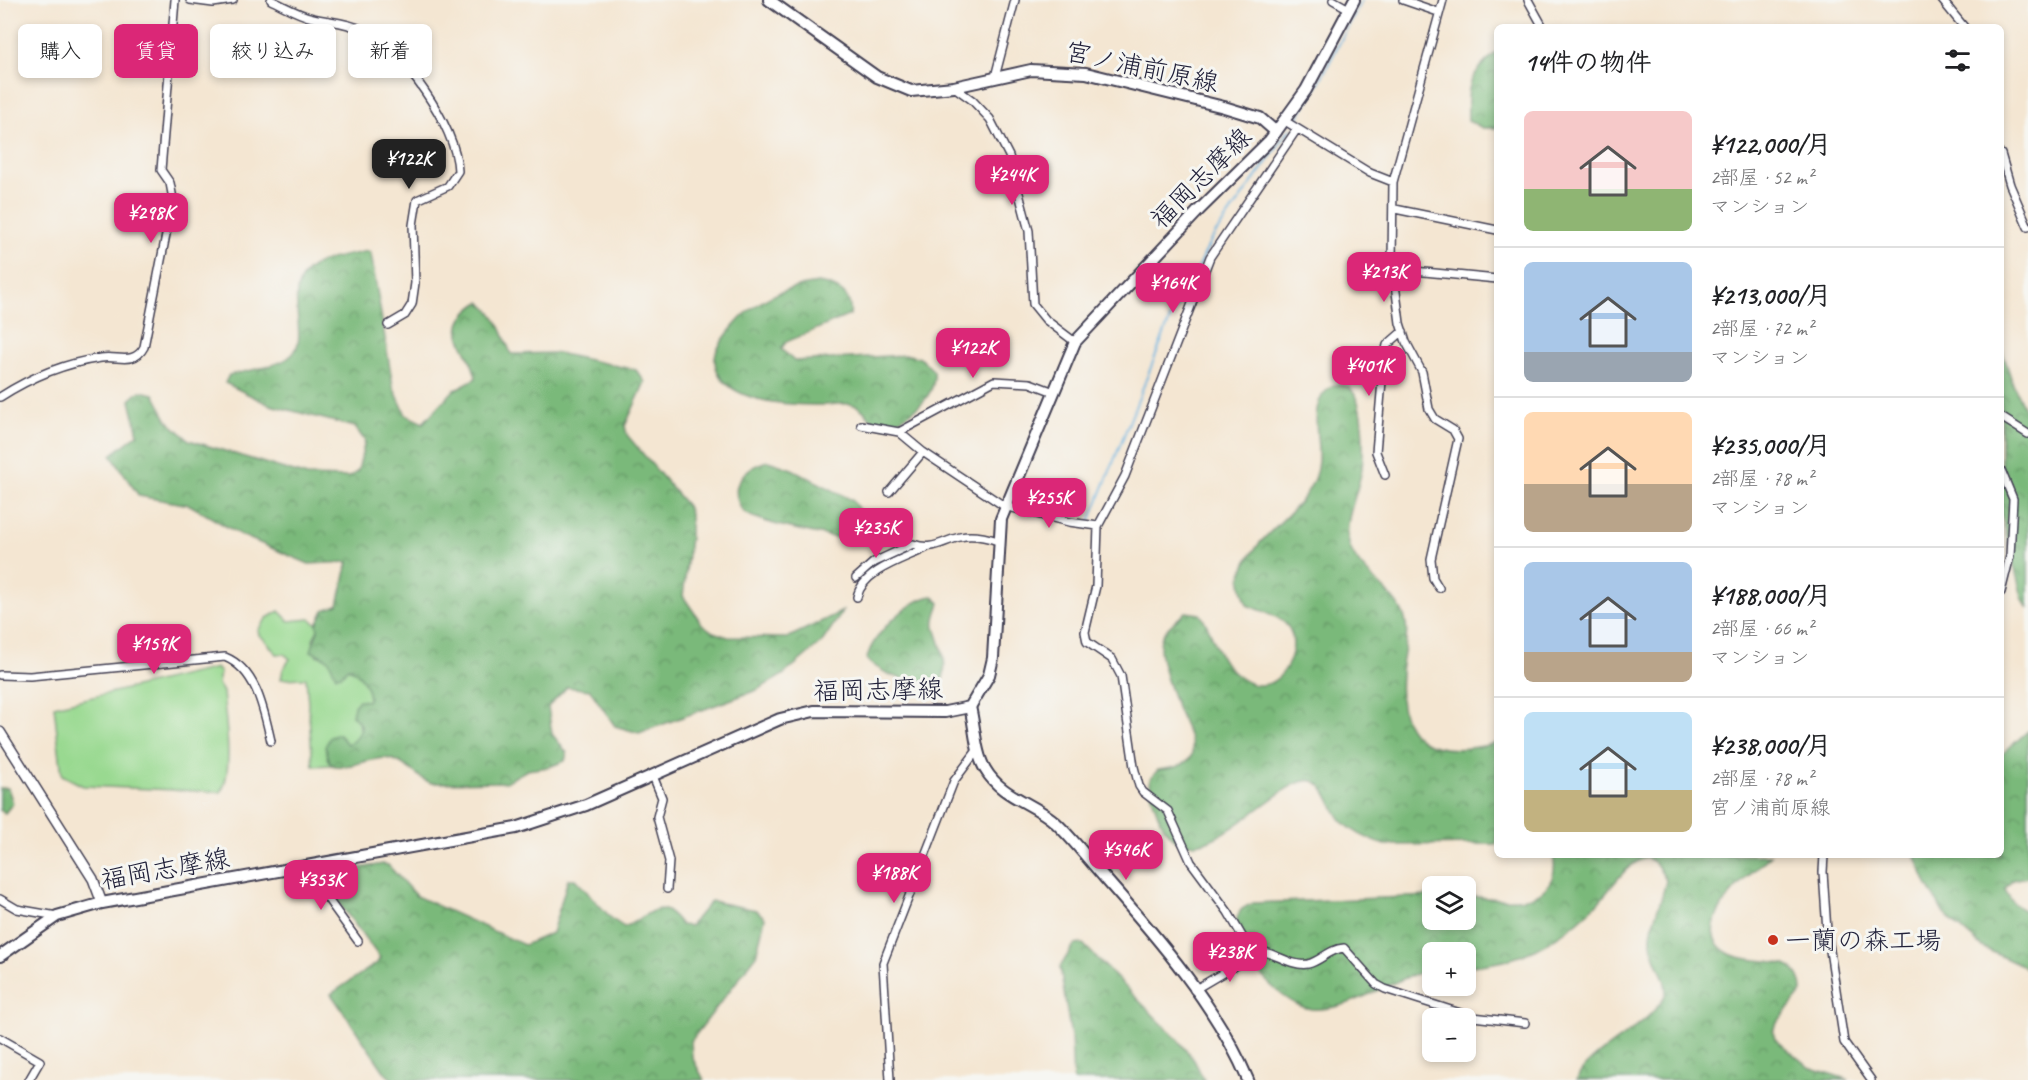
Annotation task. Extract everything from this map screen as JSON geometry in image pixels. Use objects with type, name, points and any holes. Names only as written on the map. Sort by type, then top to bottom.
[{"type":"main road","name":"宮ノ浦前原線","points":[[769,0],[877,77],[911,91],[954,87],[1031,70],[1086,73],[1260,118],[1276,132]]},
{"type":"main road","name":"福岡志摩線","points":[[0,956],[57,916],[102,903],[516,828],[586,805],[780,719],[814,711],[945,712],[970,707],[989,675],[993,658],[999,541],[1004,506],[1075,342],[1286,121],[1306,90],[1352,4]]},
{"type":"main road","points":[[970,707],[983,766],[993,782],[1006,794],[1057,824],[1146,924],[1235,1048],[1248,1080]]},
{"type":"street","points":[[0,397],[55,369],[104,357],[130,359],[141,352],[144,347],[173,199],[170,183],[161,170],[175,0]]},
{"type":"street","points":[[190,0],[213,3],[233,0]]},
{"type":"street","points":[[271,0],[311,18],[340,22],[363,30],[405,67],[422,86],[450,136],[458,171],[448,186],[417,200],[413,225],[415,283],[412,304],[405,315],[388,325]]},
{"type":"street","points":[[995,77],[1015,0]]},
{"type":"street","points":[[1333,0],[1352,4]]},
{"type":"street","points":[[1403,0],[1438,12]]},
{"type":"street","points":[[1439,588],[1433,578],[1431,559],[1458,439],[1453,430],[1431,415],[1422,372],[1403,331],[1393,269],[1395,209],[1393,182],[1443,0]]},
{"type":"street","points":[[1528,0],[1541,24]]},
{"type":"street","points":[[1942,0],[1962,24]]},
{"type":"street","points":[[954,87],[972,100],[990,119],[1009,156],[1029,231],[1030,298],[1046,320],[1075,342]]},
{"type":"street","points":[[1286,121],[1370,173],[1393,182]]},
{"type":"street","points":[[1253,955],[1228,912],[1191,862],[1168,811],[1143,792],[1139,786],[1121,676],[1112,659],[1091,645],[1085,637],[1096,586],[1098,526],[1125,476],[1210,257],[1297,129]]},
{"type":"street","points":[[2004,164],[2028,227]]},
{"type":"street","points":[[1395,209],[1494,229]]},
{"type":"street","points":[[1393,269],[1494,279]]},
{"type":"street","points":[[1385,475],[1376,452],[1384,357],[1387,345],[1403,331]]},
{"type":"street","points":[[899,432],[994,381],[1030,383],[1054,392]]},
{"type":"street","points":[[2004,419],[2028,434]]},
{"type":"street","points":[[861,424],[899,432],[923,452],[1004,506],[1069,522],[1098,526]]},
{"type":"street","points":[[889,492],[923,452]]},
{"type":"street","points":[[2004,477],[2013,499],[2010,556],[2004,580]]},
{"type":"street","points":[[857,597],[863,582],[877,572],[926,548],[962,537],[982,536],[999,541]]},
{"type":"street","points":[[856,578],[874,562],[909,545],[926,548]]},
{"type":"street","points":[[0,675],[30,676],[225,657],[243,668],[262,704],[271,741]]},
{"type":"street","points":[[0,732],[93,879],[102,903]]},
{"type":"street","points":[[890,1080],[883,963],[954,781],[978,749]]},
{"type":"street","points":[[653,776],[662,798],[657,818],[669,861],[667,889]]},
{"type":"street","points":[[1824,858],[1827,931],[1844,1042],[1871,1080]]},
{"type":"street","points":[[304,866],[358,941]]},
{"type":"street","points":[[0,899],[17,909],[57,916]]},
{"type":"street","points":[[1194,990],[1260,951],[1270,952],[1302,964],[1344,948],[1376,984],[1384,989],[1473,1017],[1525,1023]]},
{"type":"street","points":[[0,1038],[40,1061],[29,1080]]},
{"type":"green space","points":[[1494,54],[1494,128],[1483,128],[1468,121],[1471,82]]},
{"type":"green space","points":[[368,251],[371,254],[393,386],[406,415],[423,423],[454,390],[476,378],[459,330],[461,321],[467,312],[480,302],[496,319],[511,354],[557,353],[636,370],[645,382],[625,426],[627,435],[687,506],[690,514],[690,537],[683,596],[702,624],[713,632],[728,637],[787,638],[843,611],[822,642],[783,675],[757,690],[639,733],[615,726],[590,690],[567,687],[548,707],[552,734],[567,753],[565,761],[549,767],[527,770],[506,782],[431,783],[403,764],[384,758],[346,766],[331,765],[325,747],[330,737],[339,734],[347,744],[359,735],[361,725],[352,715],[354,706],[359,700],[367,701],[369,697],[360,676],[348,667],[342,675],[336,676],[328,659],[311,651],[318,630],[317,624],[324,610],[338,605],[348,562],[309,564],[241,535],[190,505],[139,496],[111,455],[138,434],[130,400],[140,391],[154,394],[168,421],[189,440],[307,476],[349,477],[358,471],[365,441],[355,427],[270,405],[225,383],[229,375],[276,364],[288,358],[296,350],[299,327],[296,300],[303,276],[314,266],[326,260]]},
{"type":"green space","points":[[818,283],[831,286],[846,296],[849,301],[850,315],[786,342],[781,349],[794,361],[909,355],[920,358],[934,371],[931,391],[918,407],[901,419],[882,426],[854,405],[766,401],[739,392],[720,376],[715,362],[717,351],[741,318],[760,303],[781,292]]},
{"type":"green space","points":[[2004,356],[2013,384],[2028,417],[2028,609],[2022,597],[2004,526]]},
{"type":"green space","points":[[1333,385],[1349,388],[1357,399],[1359,407],[1363,440],[1362,468],[1348,521],[1348,539],[1357,560],[1391,596],[1404,616],[1407,630],[1401,674],[1401,699],[1405,718],[1413,732],[1424,742],[1438,747],[1455,749],[1494,744],[1494,844],[1385,845],[1379,843],[1357,833],[1342,821],[1322,787],[1313,781],[1298,783],[1218,836],[1197,844],[1179,842],[1164,827],[1156,810],[1150,779],[1158,770],[1185,763],[1191,757],[1192,750],[1161,655],[1161,639],[1168,628],[1186,612],[1200,614],[1228,667],[1239,677],[1252,684],[1267,684],[1275,680],[1282,674],[1291,657],[1293,638],[1287,625],[1247,605],[1241,578],[1248,559],[1258,545],[1296,507],[1314,478],[1318,461],[1317,410],[1325,392]]},
{"type":"green space","points":[[768,461],[792,469],[852,500],[864,517],[864,531],[858,537],[848,540],[763,521],[744,512],[737,496],[736,489],[739,481],[749,469]]},
{"type":"green space","points":[[933,596],[940,603],[935,624],[943,652],[943,679],[921,681],[902,679],[885,672],[867,660],[875,641],[892,620],[913,604]]},
{"type":"green space","points":[[279,611],[289,621],[310,619],[317,624],[318,630],[313,639],[316,655],[328,659],[332,664],[353,670],[366,681],[369,697],[367,701],[359,701],[354,706],[361,731],[354,741],[327,757],[331,765],[313,766],[306,678],[281,679],[283,669],[290,659],[284,654],[277,654],[259,635],[258,630],[267,618]]},
{"type":"green space","points":[[216,668],[220,673],[218,684],[223,692],[228,744],[227,771],[221,792],[83,786],[62,775],[54,706]]},
{"type":"green space","points":[[2028,731],[2028,877],[2012,880],[2005,890],[2013,903],[2028,913],[2028,969],[1982,947],[1944,914],[1927,884],[1916,858],[2004,858],[2004,752]]},
{"type":"green space","points":[[0,788],[8,788],[13,803],[5,813],[0,810]]},
{"type":"green space","points":[[1553,858],[1647,858],[1624,872],[1599,902],[1579,921],[1535,950],[1502,961],[1476,965],[1476,942],[1422,942],[1422,973],[1401,979],[1357,1000],[1327,1008],[1311,1009],[1298,1005],[1284,996],[1256,970],[1238,938],[1236,923],[1241,910],[1253,903],[1422,896],[1422,930],[1476,930],[1476,897],[1526,898],[1546,888],[1554,869]]},
{"type":"green space","points":[[1647,858],[1768,858],[1735,889],[1716,918],[1713,932],[1718,945],[1732,955],[1776,962],[1794,970],[1800,979],[1802,992],[1775,1025],[1773,1032],[1775,1039],[1809,1067],[1849,1080],[1577,1080],[1582,1070],[1591,1061],[1647,1018],[1658,1007],[1665,995],[1665,984],[1652,949],[1651,936],[1666,880],[1655,862]]},
{"type":"green space","points":[[388,865],[416,896],[524,945],[552,933],[568,879],[575,879],[612,919],[624,927],[660,909],[673,916],[681,925],[690,926],[711,901],[756,910],[765,918],[756,956],[691,1041],[692,1057],[704,1080],[393,1080],[386,1074],[331,994],[377,963],[380,958],[322,880],[329,873]]},
{"type":"green space","points":[[1083,944],[1178,1040],[1194,1060],[1204,1080],[1073,1080],[1071,1037],[1060,967],[1074,945]]},
{"type":"waterway","points":[[1294,123],[1317,86],[1362,0]]},
{"type":"waterway","points":[[1090,521],[1172,314],[1190,286],[1211,240],[1291,128]]},
{"type":"place","name":"一蘭の森工場","points":[[1773,940]]}]
